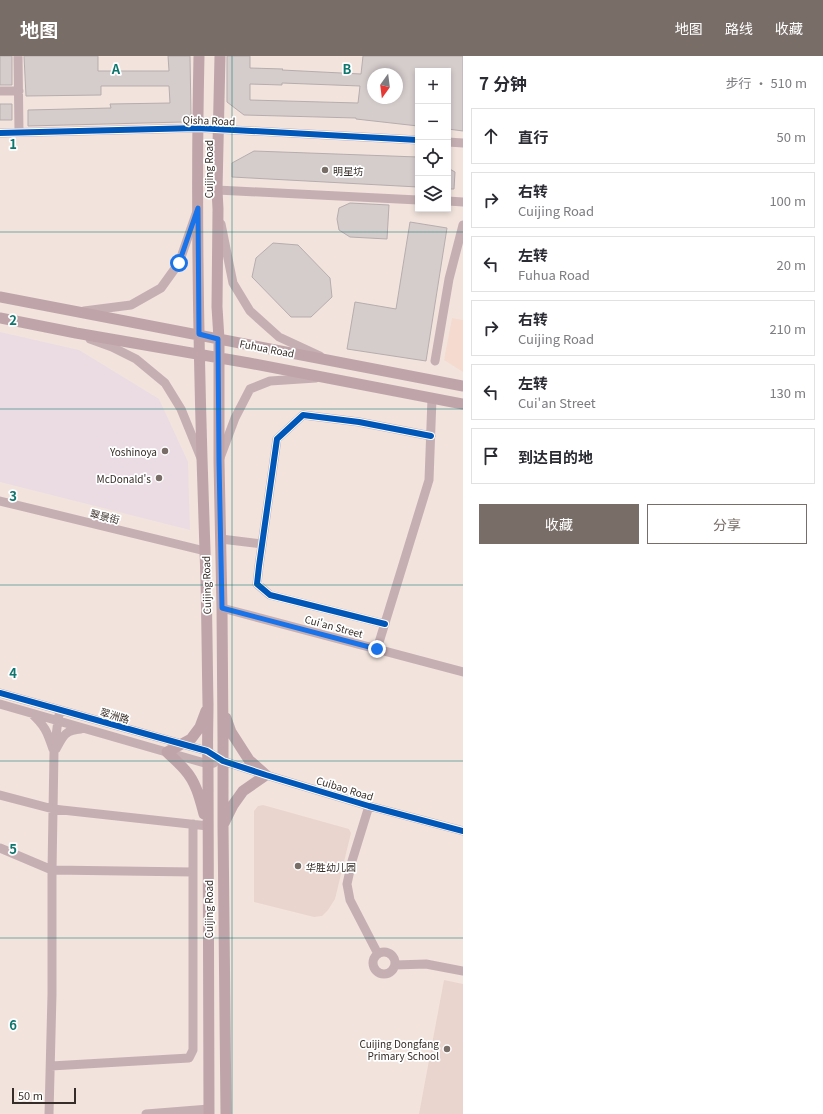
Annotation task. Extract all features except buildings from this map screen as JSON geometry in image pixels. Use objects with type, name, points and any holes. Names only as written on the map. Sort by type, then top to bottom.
[{"type":"main road","name":"Cuijing Road","points":[[199,56],[197,128],[199,355],[208,705],[209,1111]]},
{"type":"main road","name":"Cuijing Road","points":[[220,56],[217,190],[217,307],[222,608],[226,1114]]},
{"type":"main road","name":"Fuhua Road","points":[[0,297],[199,334],[218,339],[463,386]]},
{"type":"main road","name":"Fuhua Road","points":[[0,318],[76,333],[249,363],[463,404]]},
{"type":"main road","points":[[208,705],[200,727],[191,739],[167,752],[186,771],[192,781],[199,796],[208,826]]},
{"type":"main road","points":[[222,708],[231,732],[243,752],[249,760],[266,775],[243,791],[233,805],[223,826]]},
{"type":"street","points":[[18,56],[19,132]]},
{"type":"street","points":[[0,91],[19,91]]},
{"type":"street","name":"Qisha Road","points":[[0,132],[197,128],[415,140]]},
{"type":"street","points":[[451,142],[463,143]]},
{"type":"street","points":[[217,190],[415,200]]},
{"type":"street","points":[[451,201],[463,202]]},
{"type":"street","points":[[76,312],[131,305],[162,288],[179,263],[198,208]]},
{"type":"street","points":[[218,209],[233,283],[250,311],[279,337],[330,360]]},
{"type":"street","points":[[435,361],[449,279],[463,225]]},
{"type":"street","points":[[76,333],[112,347],[136,359],[165,383],[180,408],[202,460]]},
{"type":"street","points":[[219,461],[235,418],[250,389],[270,381],[328,378]]},
{"type":"street","points":[[377,649],[429,480],[432,398]]},
{"type":"street","points":[[385,624],[270,595],[257,584],[277,438],[303,415],[359,422],[430,436]]},
{"type":"street","name":"翠景街","points":[[0,501],[205,551]]},
{"type":"street","points":[[221,539],[262,544]]},
{"type":"street","name":"Cui'an Street","points":[[222,608],[463,672]]},
{"type":"street","name":"翠洲路","points":[[0,693],[207,751],[223,761]]},
{"type":"street","name":"翠洲路","points":[[0,704],[208,764],[223,761]]},
{"type":"street","points":[[49,1114],[52,994],[54,752],[60,710]]},
{"type":"street","points":[[29,712],[48,732],[54,752]]},
{"type":"street","points":[[54,752],[63,737],[72,730],[85,728]]},
{"type":"street","name":"Cuibao Road","points":[[223,761],[368,806],[463,831]]},
{"type":"street","points":[[0,794],[53,809],[208,826]]},
{"type":"street","points":[[368,806],[347,884],[350,900],[378,954]]},
{"type":"street","points":[[51,1066],[189,1058],[193,1050],[193,824]]},
{"type":"street","points":[[0,848],[52,870],[193,872]]},
{"type":"street","points":[[382,952],[389,953],[394,958],[395,965],[392,972],[389,974],[381,974],[375,970],[373,960],[378,954],[382,952]]},
{"type":"street","points":[[395,965],[426,964],[463,971]]},
{"type":"street","points":[[146,1114],[209,1111]]},
{"type":"shaded area","points":[[452,318],[463,320],[463,372],[444,360]]},
{"type":"shaded area","points":[[0,332],[79,350],[159,399],[188,462],[190,530],[0,482]]},
{"type":"shaded area","name":"华胜幼儿园","points":[[263,805],[349,829],[351,833],[335,899],[322,916],[314,917],[254,902],[254,811],[258,806]]},
{"type":"shaded area","name":"Cuijing Dongfang Primary School","points":[[444,980],[463,984],[463,1114],[419,1114]]},
{"type":"cycle path","points":[[0,133],[197,128],[415,140]]},
{"type":"cycle path","points":[[385,624],[270,595],[257,584],[277,439],[303,415],[359,422],[431,436]]},
{"type":"cycle path","points":[[0,693],[207,751],[223,761],[266,775],[369,806],[463,831]]},
{"type":"place","name":"明星坊","points":[[325,170]]},
{"type":"place","name":"Yoshinoya","points":[[165,451]]},
{"type":"place","name":"McDonald's","points":[[159,478]]},
{"type":"place","name":"华胜幼儿园","points":[[298,866]]},
{"type":"place","name":"Cuijing Dongfang Primary School","points":[[447,1049]]},
{"type":"route","points":[[179,263],[198,208],[199,334],[218,339],[222,608],[377,649]]}]
